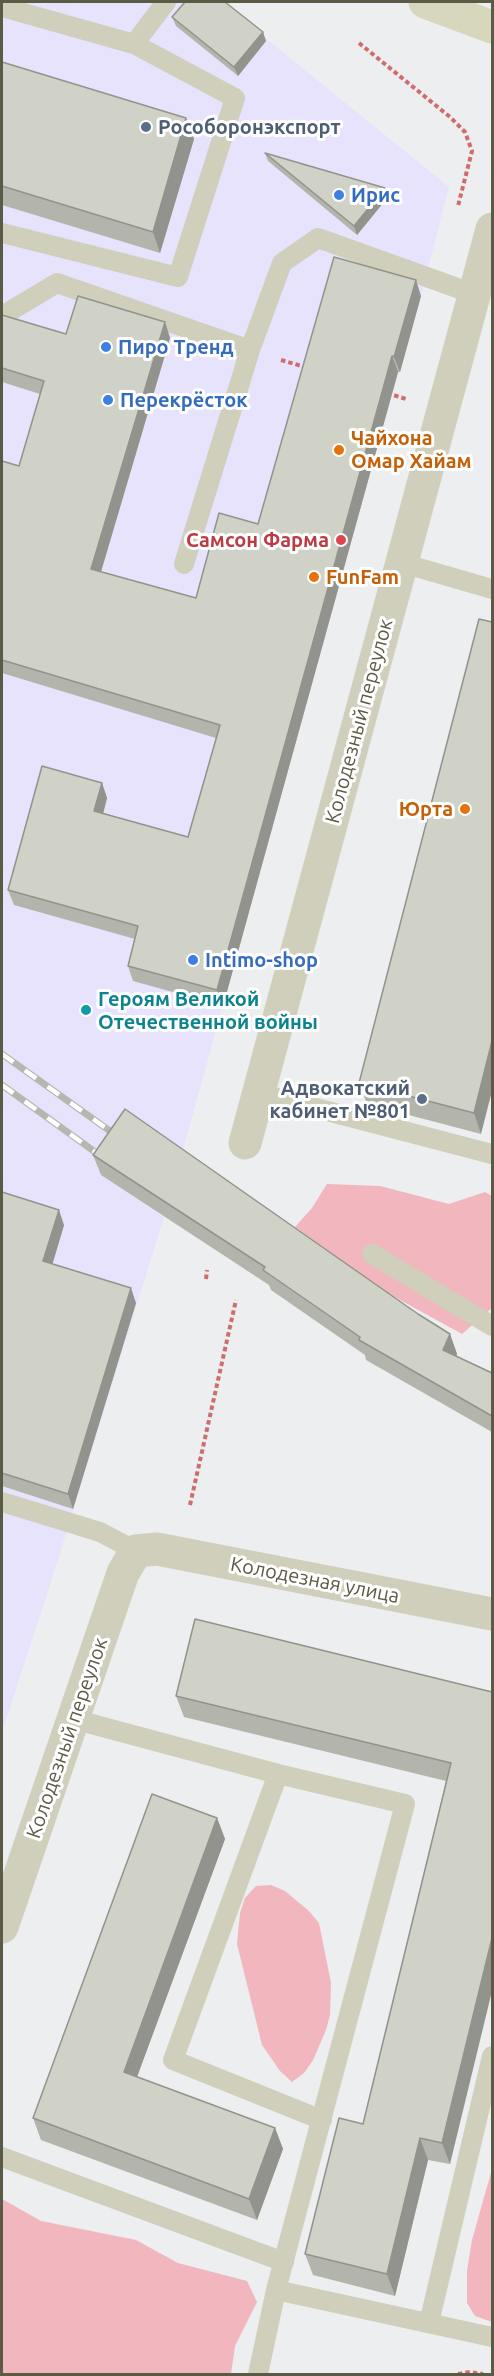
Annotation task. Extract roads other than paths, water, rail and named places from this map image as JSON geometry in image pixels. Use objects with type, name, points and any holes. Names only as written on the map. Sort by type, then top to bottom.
[{"type":"main road","points":[[425,2],[492,27]]},
{"type":"street","name":"Колодезный переулок","points":[[245,1143],[492,229]]},
{"type":"street","name":"Колодезная улица","points":[[136,1551],[157,1549],[492,1614]]},
{"type":"street","name":"Колодезный переулок","points":[[2,1927],[123,1573],[136,1551]]},
{"type":"lane","points":[[134,44],[166,2]]},
{"type":"lane","points":[[2,7],[134,44],[235,98],[178,277],[2,233]]},
{"type":"lane","points":[[184,564],[250,350],[282,262],[318,238],[474,294]]},
{"type":"lane","points":[[2,315],[57,283],[250,350]]},
{"type":"lane","points":[[402,563],[492,590]]},
{"type":"lane","points":[[258,1093],[492,1154]]},
{"type":"lane","points":[[372,1254],[492,1326]]},
{"type":"lane","points":[[2,1502],[100,1532],[136,1551]]},
{"type":"lane","points":[[73,1719],[278,1774],[405,1804],[276,2289],[258,2374]]},
{"type":"lane","points":[[278,1774],[173,2060],[322,2120]]},
{"type":"lane","points":[[429,2323],[492,2056]]},
{"type":"lane","points":[[2,2157],[284,2262]]},
{"type":"lane","points":[[276,2289],[492,2337]]},
{"type":"railway","points":[[2,1054],[124,1141]]},
{"type":"railway","points":[[2,1085],[109,1162]]},
{"type":"place","name":"Рособоронэкспорт","points":[[146,127]]},
{"type":"place","name":"Ирис","points":[[339,195]]},
{"type":"place","name":"Пиро Тренд","points":[[106,347]]},
{"type":"place","name":"Перекрёсток","points":[[108,400]]},
{"type":"place","name":"Чайхона Омар Хайам","points":[[339,450]]},
{"type":"place","name":"Самсон Фарма","points":[[341,540]]},
{"type":"place","name":"FunFam","points":[[314,577]]},
{"type":"place","name":"Юрта","points":[[465,809]]},
{"type":"place","name":"Intimo-shop","points":[[193,960]]},
{"type":"place","name":"Героям Великой Отечественной войны","points":[[86,1010]]},
{"type":"place","name":"Адвокатский кабинет №801","points":[[422,1099]]}]
